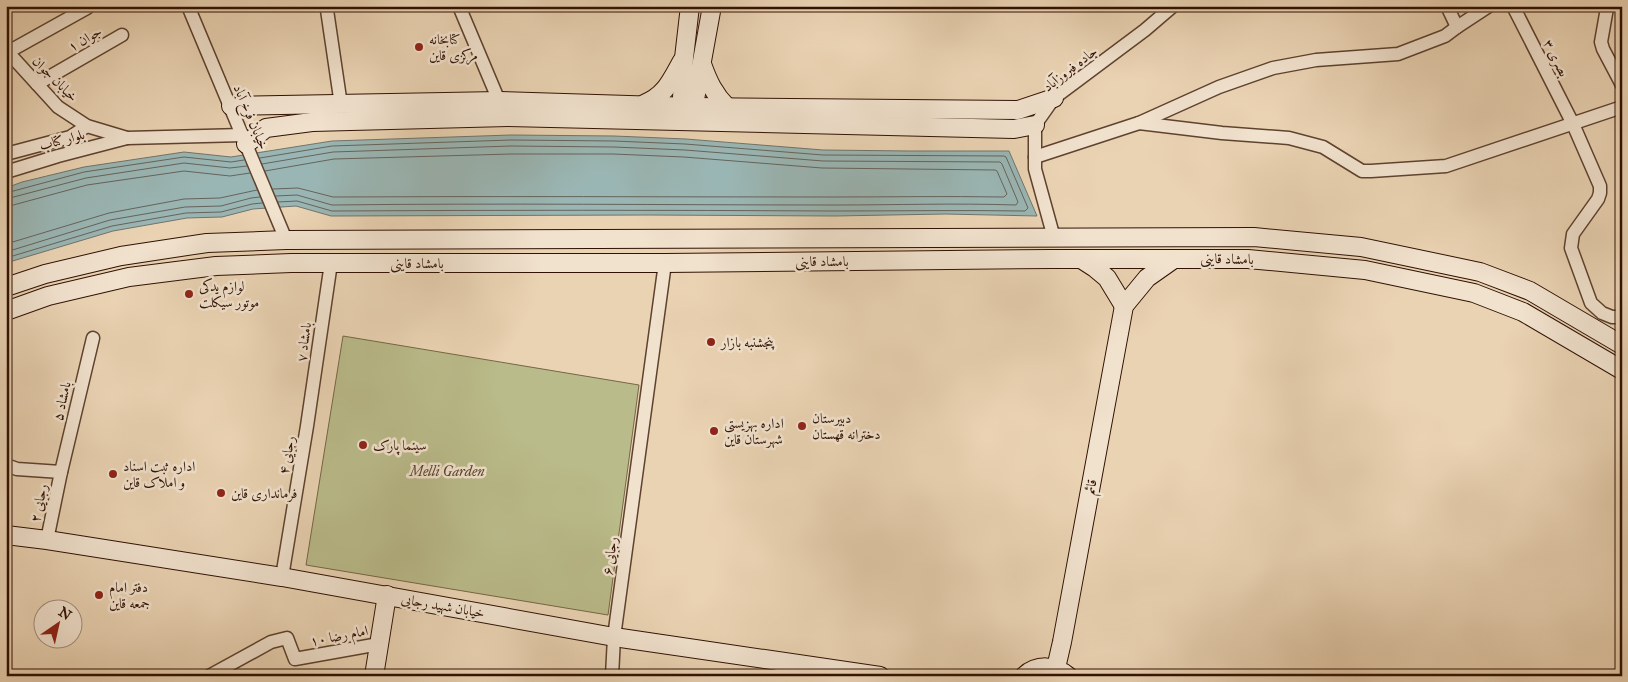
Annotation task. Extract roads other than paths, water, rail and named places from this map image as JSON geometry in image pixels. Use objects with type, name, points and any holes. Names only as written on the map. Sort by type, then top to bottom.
[{"type":"street","name":"خیابان فرخ آباد","points":[[188,6],[286,240]]},
{"type":"street","points":[[459,6],[499,101]]},
{"type":"street","points":[[687,114],[684,58],[690,6]]},
{"type":"street","points":[[687,114],[702,64],[712,6]]},
{"type":"street","name":"جاده فیروزآباد","points":[[1035,125],[1054,98],[1145,30],[1173,6]]},
{"type":"street","points":[[1447,6],[1457,27]]},
{"type":"street","points":[[1035,157],[1139,123],[1220,87],[1273,68],[1316,60],[1398,54],[1446,36],[1489,6]]},
{"type":"street","name":"بصری ۳","points":[[1513,6],[1572,124],[1600,186],[1598,199],[1573,234],[1570,248],[1590,303],[1612,317],[1622,317]]},
{"type":"street","points":[[1606,6],[1601,42],[1602,49],[1622,85]]},
{"type":"street","points":[[7,51],[87,8]]},
{"type":"street","points":[[326,8],[341,105]]},
{"type":"street","name":"جوان ۱","points":[[37,84],[122,35]]},
{"type":"street","name":"خیابان جوان","points":[[7,51],[58,107],[87,126],[127,138]]},
{"type":"street","points":[[644,104],[656,99],[667,86],[684,58]]},
{"type":"street","points":[[702,64],[716,96],[727,107]]},
{"type":"street","points":[[231,106],[499,101],[644,104],[687,114],[727,107],[1018,110],[1054,98]]},
{"type":"street","points":[[1139,123],[1222,133],[1290,138],[1323,147],[1362,171],[1371,171],[1446,166],[1622,107]]},
{"type":"street","points":[[127,138],[244,140],[266,128],[312,122],[687,114],[1014,129],[1035,125],[1035,169],[1054,238]]},
{"type":"street","name":"بلوار کتاب","points":[[6,154],[70,137],[87,126]]},
{"type":"street","name":"بلوار کتاب","points":[[6,172],[127,138]]},
{"type":"street","name":"بامشاد قاینی","points":[[6,287],[45,274],[121,256],[207,243],[286,240],[1254,237],[1361,247],[1480,272],[1530,291],[1622,345]]},
{"type":"street","points":[[796,239],[796,261]]},
{"type":"street","points":[[1081,259],[1107,278],[1124,306]]},
{"type":"street","name":"قائم","points":[[1062,672],[1062,642],[1124,306],[1146,278],[1174,259]]},
{"type":"street","name":"بامشاد قاینی","points":[[6,311],[48,296],[129,277],[216,266],[331,263],[1248,259],[1365,270],[1474,293],[1523,312],[1622,370]]},
{"type":"street","name":"بامشاد ۷","points":[[307,426],[331,263]]},
{"type":"street","name":"رجایی ۶","points":[[612,676],[614,637],[665,263]]},
{"type":"street","name":"بامشاد ۵","points":[[61,472],[93,338]]},
{"type":"street","name":"رجایی ۴","points":[[282,576],[307,426]]},
{"type":"street","points":[[6,465],[17,470],[61,472]]},
{"type":"street","name":"رجایی ۲","points":[[47,540],[61,472]]},
{"type":"street","name":"خیابان شهید رجایی","points":[[6,535],[282,576],[614,637],[880,676]]},
{"type":"street","points":[[374,676],[387,595]]},
{"type":"street","name":"امام رضا ۱۰","points":[[209,676],[271,642],[287,638],[295,659],[379,644]]},
{"type":"street","points":[[1024,676],[1037,668],[1047,667],[1062,672]]},
{"type":"water","points":[[511,135],[686,139],[823,150],[1009,151],[1037,216],[945,214],[835,216],[331,216],[296,206],[253,209],[222,217],[187,218],[113,231],[6,263],[6,188],[22,182],[84,167],[184,152],[231,157],[332,141]]},
{"type":"place","name":"کتابخانه مرکزی قاین","points":[[419,47]]},
{"type":"place","name":"لوازم یدکی موتور سیکلت","points":[[189,294]]},
{"type":"place","name":"پنجشنبه بازار","points":[[711,342]]},
{"type":"place","name":"دبیرستان دخترانه قهستان","points":[[802,426]]},
{"type":"place","name":"اداره بهزیستی شهرستان قاین","points":[[714,431]]},
{"type":"place","name":"سینما پارک","points":[[363,445]]},
{"type":"place","name":"اداره ثبت اسناد و املاک قاین","points":[[113,474]]},
{"type":"place","name":"فرمانداری قاین","points":[[221,493]]},
{"type":"place","name":"دفتر امام جمعه قاین","points":[[99,595]]},
{"type":"park label","name":"Melli Garden","points":[[447,471]]}]
